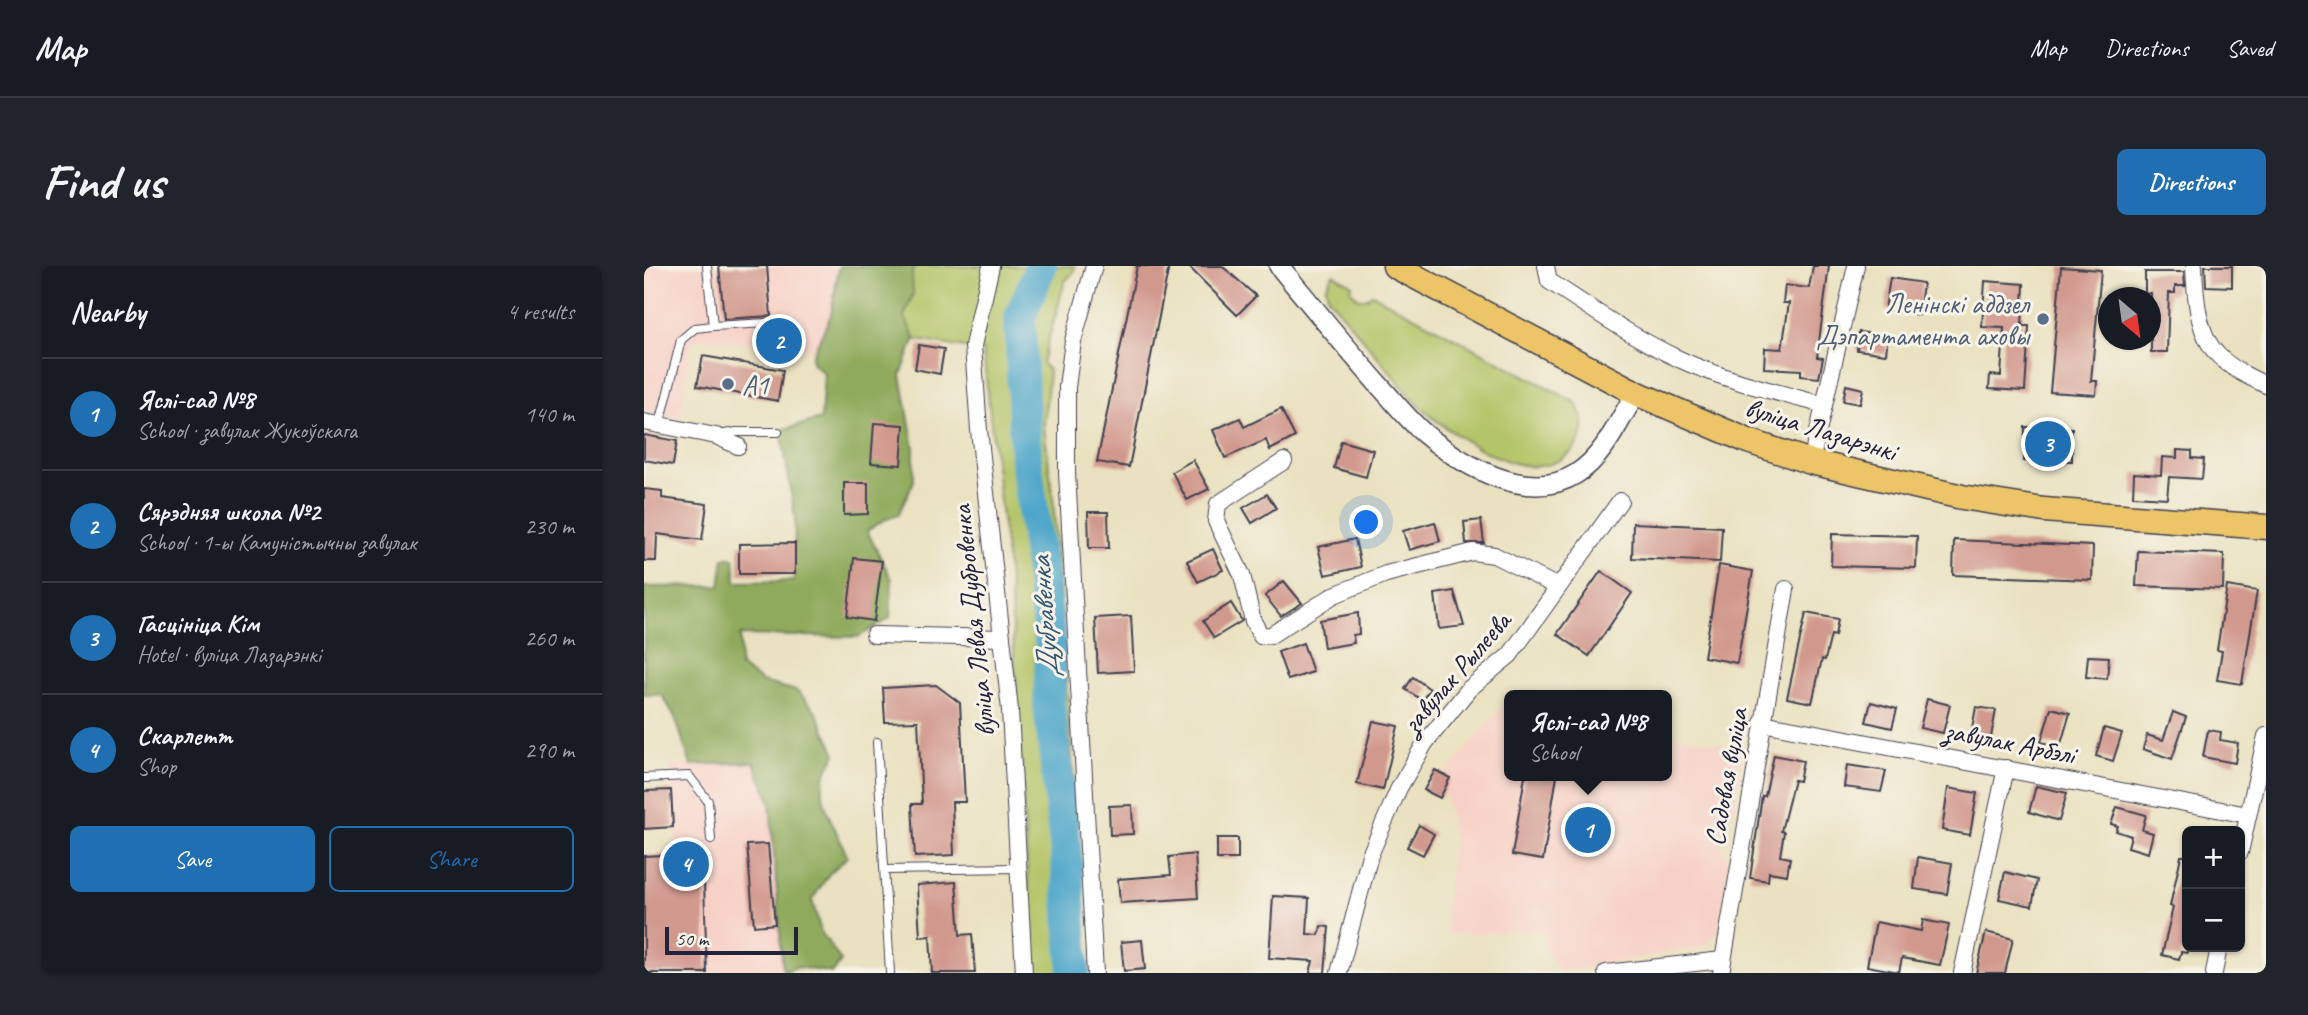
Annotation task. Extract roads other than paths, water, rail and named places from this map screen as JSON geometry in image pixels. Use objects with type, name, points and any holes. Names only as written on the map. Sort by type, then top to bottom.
[{"type":"main road","name":"вуліца Лазарэнкі","points":[[1395,266],[1636,393],[1748,441],[1811,462],[1962,497],[2030,508],[2266,527]]},
{"type":"street","name":"вуліца Левая Дубровенка","points":[[991,266],[973,346],[979,430],[1010,710],[1024,973]]},
{"type":"street","points":[[1094,266],[1073,341],[1067,387],[1067,449],[1095,973]]},
{"type":"street","points":[[1279,266],[1346,347],[1425,435],[1479,470],[1499,478],[1548,484],[1576,474],[1598,455],[1636,393]]},
{"type":"street","points":[[1546,266],[1549,281],[1680,360],[1756,387],[1824,405]]},
{"type":"street","points":[[1811,462],[1856,266]]},
{"type":"street","points":[[2194,266],[2195,296],[2206,337],[2217,354],[2240,372],[2266,385]]},
{"type":"street","points":[[652,423],[716,436],[738,446]]},
{"type":"street","points":[[1284,461],[1218,504],[1216,521],[1242,575],[1254,621],[1261,636],[1271,635],[1334,595],[1386,574],[1473,552],[1494,555],[1558,587]]},
{"type":"street","name":"завулак Рылеева","points":[[1339,973],[1370,855],[1399,788],[1425,743],[1469,689],[1510,655],[1620,502]]},
{"type":"street","name":"Садовая вуліца","points":[[1721,967],[1786,589]]},
{"type":"street","points":[[874,635],[1002,638]]},
{"type":"street","name":"завулак Арбэлі","points":[[1762,723],[2248,815]]},
{"type":"street","points":[[2245,829],[2266,736]]},
{"type":"street","points":[[1962,973],[2006,768]]},
{"type":"street","points":[[2214,973],[2218,952]]},
{"type":"street","points":[[1606,973],[1721,967]]},
{"type":"lane","points":[[706,266],[713,326]]},
{"type":"lane","points":[[652,423],[681,340],[695,328],[768,323]]},
{"type":"lane","points":[[716,436],[736,432],[778,432]]},
{"type":"lane","points":[[877,742],[890,973]]},
{"type":"lane","points":[[644,778],[689,776],[708,801],[711,839]]},
{"type":"lane","points":[[885,870],[1018,868]]},
{"type":"waterway","name":"Дубравенка","points":[[1041,266],[1020,317],[1023,396],[1026,459],[1051,647],[1049,705],[1066,853],[1074,973]]},
{"type":"place","name":"Ленінскі аддзел Дэпартамента аховы","points":[[2043,319]]},
{"type":"place","name":"Сярэдняя школа №2","points":[[779,341]]},
{"type":"place","name":"A1","points":[[728,384]]},
{"type":"place","name":"Гасцініца Кім","points":[[2048,444]]},
{"type":"place","name":"Яслі-сад №8","points":[[1588,830]]},
{"type":"place","name":"Скарлетт","points":[[686,864]]}]
